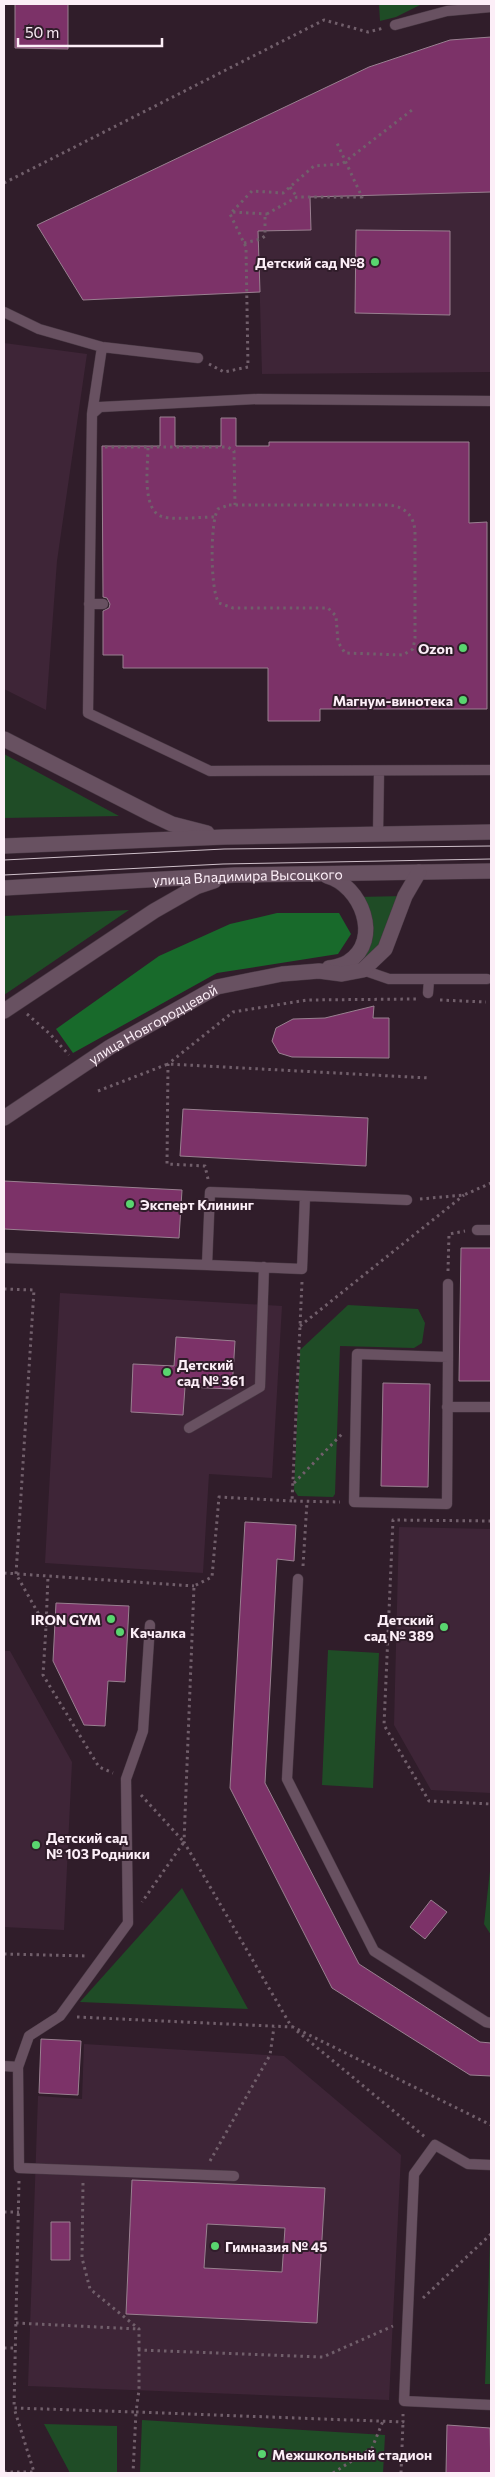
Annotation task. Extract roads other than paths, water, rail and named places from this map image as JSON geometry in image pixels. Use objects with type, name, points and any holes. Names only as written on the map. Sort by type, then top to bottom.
[{"type":"main road","points":[[4,739],[153,815],[178,826],[225,837]]},
{"type":"main road","points":[[4,846],[225,837],[491,832]]},
{"type":"main road","name":"улица Владимира Высоцкого","points":[[4,888],[316,872],[491,871]]},
{"type":"main road","name":"улица Новгородцевой","points":[[316,872],[344,882],[357,897],[363,912],[365,926],[362,946],[348,962],[319,971]]},
{"type":"main road","points":[[363,970],[385,949],[405,896],[419,872]]},
{"type":"main road","points":[[10,1008],[154,911],[196,887],[235,875]]},
{"type":"main road","name":"улица Новгородцевой","points":[[4,1118],[110,1047],[217,987],[282,974],[319,971],[342,974],[363,970]]},
{"type":"lane","points":[[395,25],[447,11],[491,7]]},
{"type":"lane","points":[[4,312],[39,329],[102,347],[198,358]]},
{"type":"lane","points":[[102,347],[92,414],[88,713],[210,771],[379,772],[491,770]]},
{"type":"lane","points":[[92,414],[100,407],[123,404],[258,399],[491,401]]},
{"type":"lane","points":[[89,604],[103,604]]},
{"type":"lane","points":[[378,834],[379,772]]},
{"type":"lane","points":[[363,970],[389,979],[488,979]]},
{"type":"lane","points":[[424,996],[429,980]]},
{"type":"lane","points":[[207,1265],[210,1192],[407,1200]]},
{"type":"lane","points":[[4,1258],[302,1269],[305,1196]]},
{"type":"lane","points":[[477,1230],[491,1230]]},
{"type":"lane","points":[[190,1428],[260,1387],[264,1267]]},
{"type":"lane","points":[[448,1284],[448,1356],[447,1407],[447,1504],[354,1502],[357,1354],[448,1356]]},
{"type":"lane","points":[[447,1407],[491,1407]]},
{"type":"lane","points":[[298,1579],[287,1779],[374,1951],[486,2022],[491,2022]]},
{"type":"lane","points":[[150,1625],[143,1731],[126,1779],[128,1923],[60,2016],[29,2036],[18,2067],[19,2168],[234,2176]]},
{"type":"lane","points":[[4,2066],[18,2067]]},
{"type":"lane","points":[[491,2165],[468,2164],[435,2145],[414,2174],[404,2401],[491,2404]]},
{"type":"tram line","points":[[4,860],[224,849],[491,846]]},
{"type":"tram line","points":[[4,875],[223,864],[491,859]]},
{"type":"place","name":"Детский сад №8","points":[[375,262]]},
{"type":"place","name":"Ozon","points":[[463,648]]},
{"type":"place","name":"Магнум-винотека","points":[[463,700]]},
{"type":"place","name":"Эксперт Клининг","points":[[130,1204]]},
{"type":"place","name":"Детский сад № 361","points":[[167,1372]]},
{"type":"place","name":"IRON GYM","points":[[111,1619]]},
{"type":"place","name":"Детский сад № 389","points":[[444,1627]]},
{"type":"place","name":"Качалка","points":[[120,1632]]},
{"type":"place","name":"Детский сад № 103 Родники","points":[[36,1845]]},
{"type":"place","name":"Гимназия № 45","points":[[215,2246]]},
{"type":"place","name":"Межшкольный стадион","points":[[262,2454]]}]
